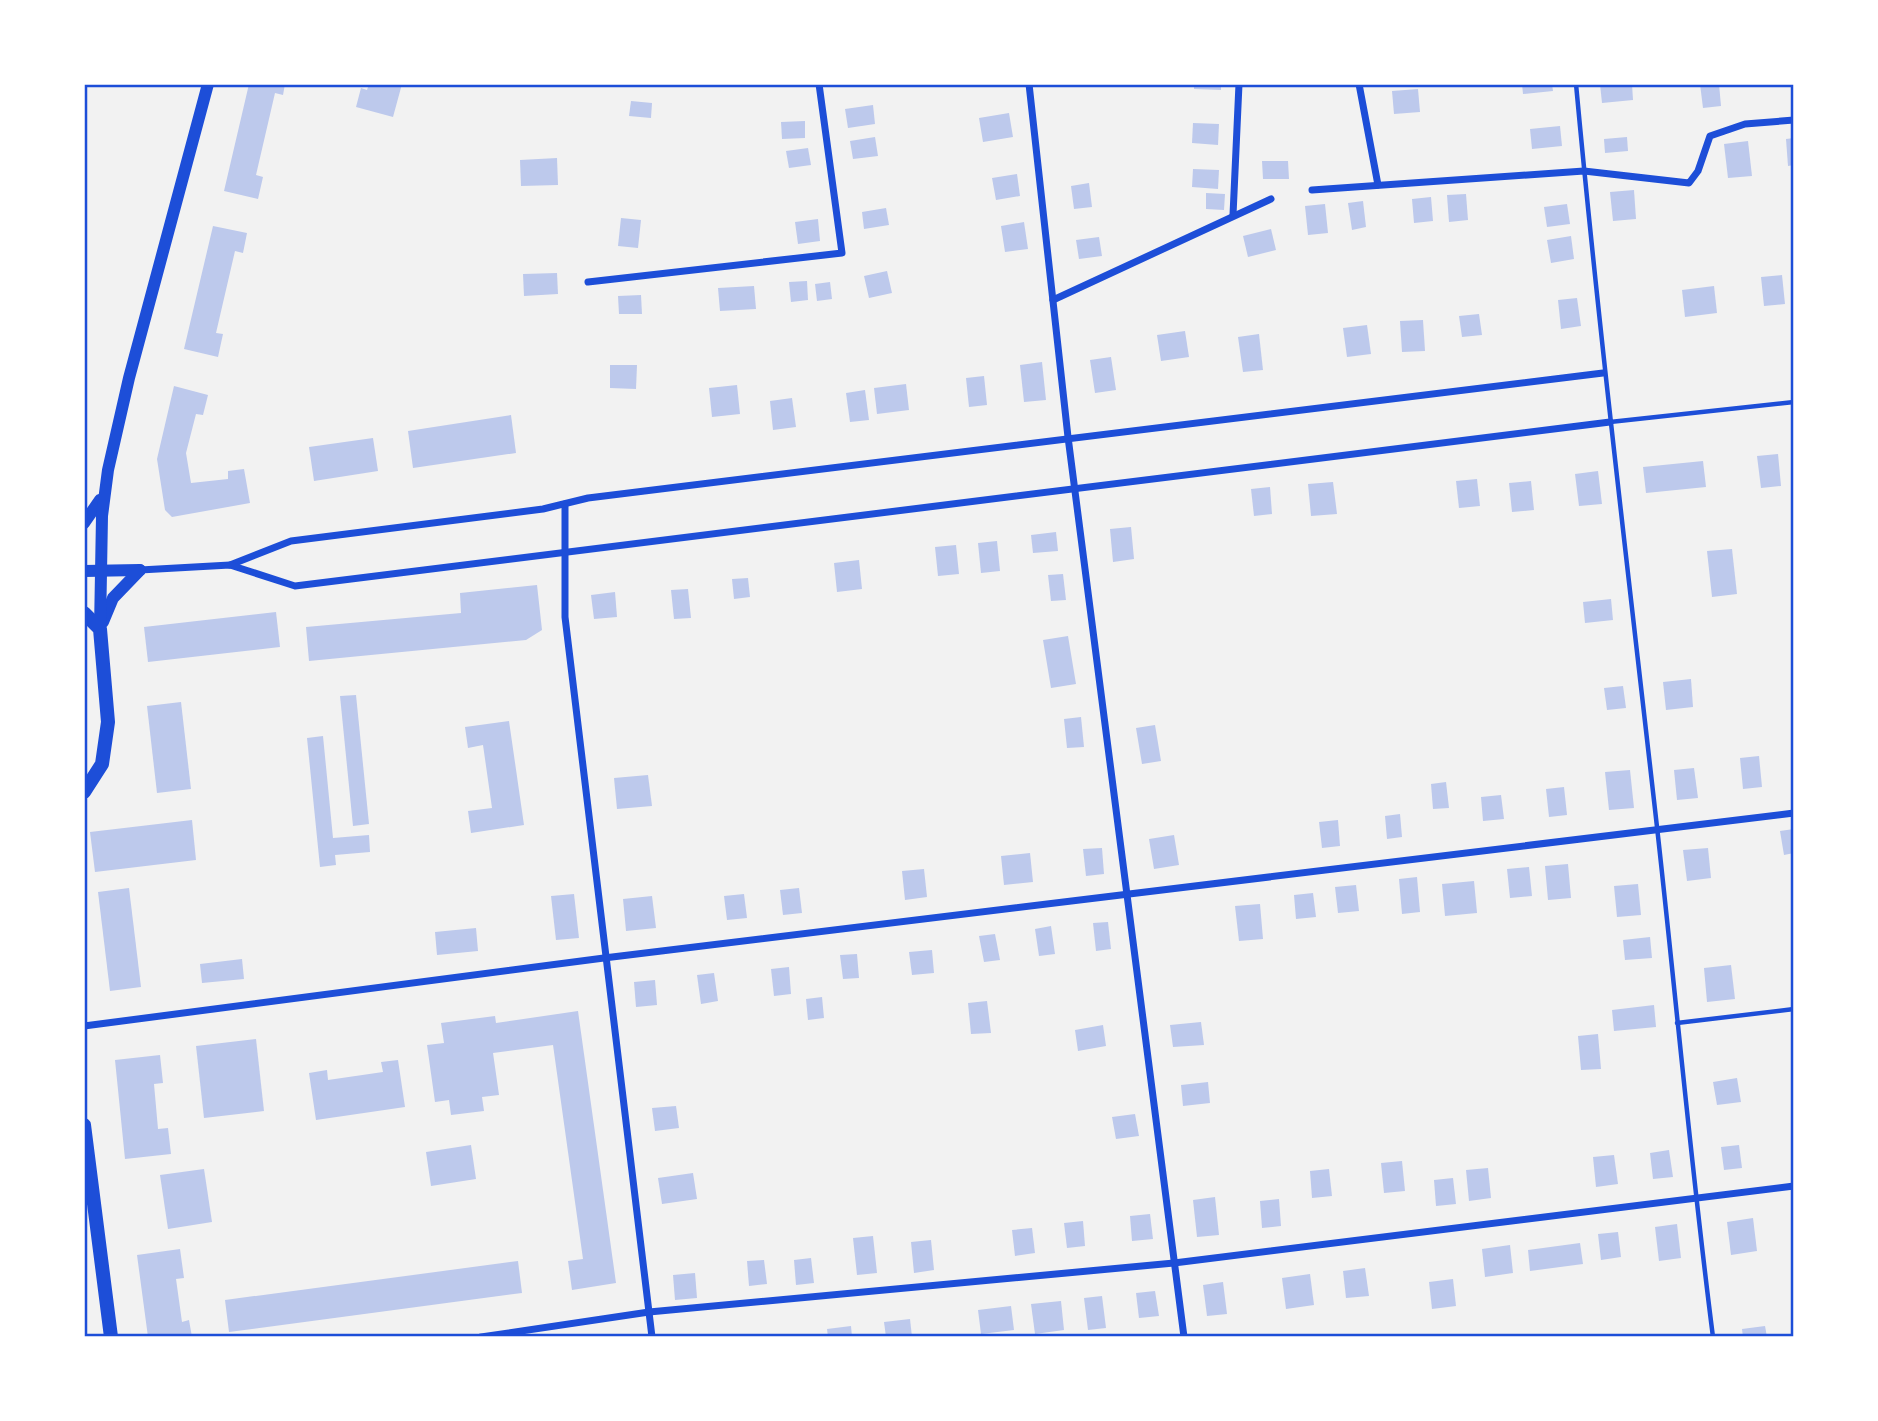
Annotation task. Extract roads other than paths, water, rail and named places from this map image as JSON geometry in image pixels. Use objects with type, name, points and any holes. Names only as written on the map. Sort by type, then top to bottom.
[{"type":"main road","points":[[84,613],[100,629],[108,722],[102,764],[84,792]]},
{"type":"main road","points":[[84,1125],[111,1337]]},
{"type":"street","points":[[100,629],[104,494],[129,379],[208,84]]},
{"type":"street","points":[[588,282],[842,253],[819,84]]},
{"type":"street","points":[[1028,84],[1068,437],[1184,1337]]},
{"type":"street","points":[[1233,215],[1239,84]]},
{"type":"street","points":[[1359,84],[1378,185]]},
{"type":"street","points":[[1312,190],[1584,171],[1689,183],[1698,171],[1710,136],[1745,124],[1794,120]]},
{"type":"street","points":[[1053,300],[1271,199]]},
{"type":"street","points":[[84,571],[100,573],[230,565],[291,541],[1068,437],[1604,373]]},
{"type":"street","points":[[230,565],[295,586],[1610,422]]},
{"type":"street","points":[[84,523],[104,494]]},
{"type":"street","points":[[565,504],[565,617],[604,958],[652,1337]]},
{"type":"street","points":[[100,629],[113,598],[140,570]]},
{"type":"street","points":[[84,1026],[604,958],[1794,813]]},
{"type":"street","points":[[481,1337],[649,1312],[1174,1263],[1794,1186]]},
{"type":"lane","points":[[1576,84],[1604,373],[1657,830],[1695,1198],[1713,1337]]},
{"type":"lane","points":[[1610,422],[1794,402]]},
{"type":"lane","points":[[1677,1023],[1794,1009]]}]
